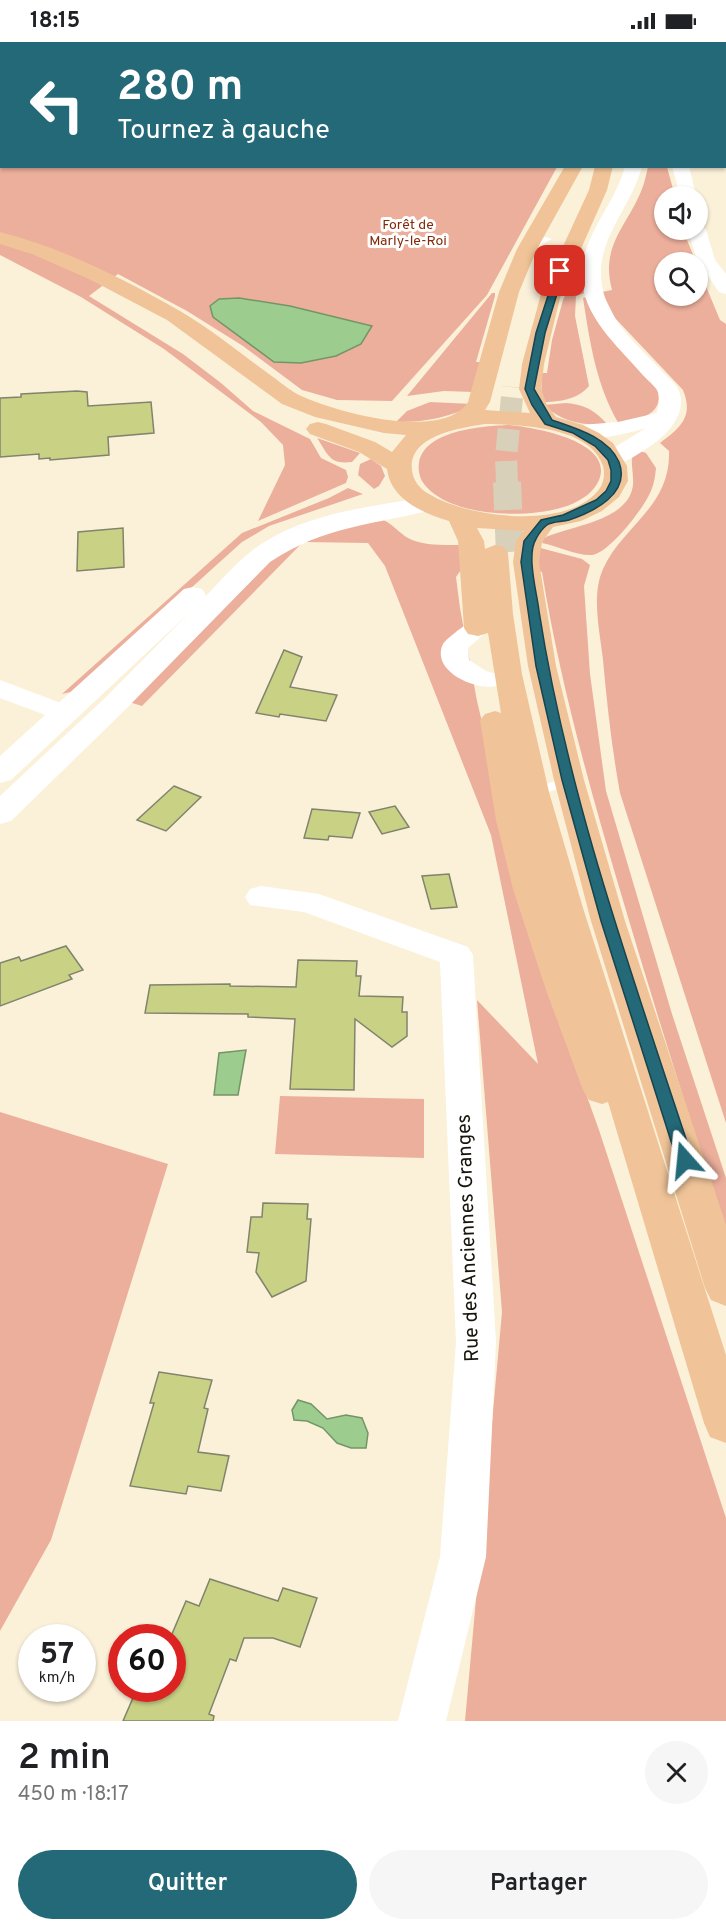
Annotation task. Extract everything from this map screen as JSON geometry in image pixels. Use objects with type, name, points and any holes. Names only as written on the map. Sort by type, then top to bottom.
[{"type":"main road","points":[[400,473],[403,452],[414,440],[430,430],[455,422],[472,413],[478,402],[509,292],[527,249],[573,168]]},
{"type":"main road","points":[[584,168],[548,240],[521,310],[507,387],[548,256],[596,168]]},
{"type":"main road","points":[[548,422],[536,405],[530,389],[533,364],[551,294],[598,190],[604,168]]},
{"type":"main road","points":[[4,240],[104,293],[238,382],[260,402],[275,411],[367,447],[400,473],[416,497],[459,517],[516,524],[544,522],[575,514],[599,502],[610,492],[616,481],[616,470],[612,459],[598,444],[577,431],[548,422],[517,418],[496,417],[455,422]]},
{"type":"main road","points":[[4,240],[39,250],[96,275],[174,316],[290,399],[323,412],[384,426],[430,430]]},
{"type":"main road","points":[[459,517],[471,541],[478,628],[487,680],[512,819],[535,903],[573,1016],[680,1280]]},
{"type":"main road","points":[[544,522],[529,541],[526,562],[558,785],[590,938],[623,1022],[646,1096],[723,1278]]},
{"type":"main road","points":[[558,785],[521,660],[502,553],[500,630],[514,709],[547,847],[726,1423]]},
{"type":"street","points":[[612,459],[654,434],[663,424],[670,405],[668,390],[616,334],[593,291],[591,273],[598,242],[632,179],[634,168]]},
{"type":"street","points":[[681,168],[685,186]]},
{"type":"street","points":[[700,240],[706,260],[726,288]]},
{"type":"street","points":[[577,431],[618,429],[666,416]]},
{"type":"street","points":[[0,814],[78,719],[227,564],[264,535],[305,517],[377,496],[400,473]]},
{"type":"street","points":[[0,773],[78,719],[115,704],[261,556],[277,544],[298,533],[331,523],[427,504]]},
{"type":"street","points":[[0,688],[78,719]]},
{"type":"street","name":"Rue des Anciennes Granges","points":[[261,897],[308,902],[456,956],[476,1342],[463,1557],[422,1721]]},
{"type":"lane","points":[[527,249],[548,240]]},
{"type":"green space","name":"Forêt de Marly-le-Roi","points":[[0,168],[556,168],[487,295],[392,401],[337,400],[302,390],[243,346],[187,311],[118,274],[89,296],[183,354],[253,411],[310,439],[321,458],[346,470],[348,477],[346,483],[258,521],[285,465],[283,445],[261,422],[164,349],[81,297],[0,255]]},
{"type":"green space","points":[[648,168],[667,168],[672,186],[654,186],[654,240],[687,240],[692,252],[654,252],[654,306],[708,306],[708,291],[720,320],[726,324],[726,1123],[620,793],[597,614],[599,580],[603,569],[611,554],[654,502],[662,487],[668,470],[669,451],[660,443],[679,427],[687,408],[683,390],[615,318],[602,292],[612,290],[609,274],[612,248],[636,202]]},
{"type":"green space","points":[[582,262],[585,293],[576,296],[575,316],[589,386],[579,394],[567,399],[541,402],[542,373],[547,373],[552,340],[563,300]]},
{"type":"green space","points":[[492,293],[495,293],[495,296],[476,362],[481,362],[473,392],[444,391],[407,396]]},
{"type":"green space","points":[[587,297],[657,389],[659,398],[657,405],[648,415],[619,424],[611,409],[599,379],[591,347],[583,298]]},
{"type":"green space","points":[[430,402],[472,404],[473,406],[436,418],[396,422],[407,411]]},
{"type":"green space","points":[[566,403],[589,409],[607,424],[573,422],[544,405]]},
{"type":"green space","points":[[509,425],[552,433],[584,446],[595,455],[601,467],[599,480],[591,492],[572,504],[556,509],[515,514],[492,513],[450,503],[434,494],[422,481],[419,463],[423,452],[432,443],[456,432]]},
{"type":"green space","points":[[317,438],[360,453],[352,462],[338,462],[330,457]]},
{"type":"green space","points":[[640,451],[646,453],[656,468],[653,485],[640,510],[616,539],[592,555],[542,543],[544,538],[607,516],[627,501],[633,482],[632,458]]},
{"type":"green space","points":[[371,459],[381,466],[385,476],[379,486],[374,489],[358,475],[360,464]]},
{"type":"green space","points":[[348,488],[363,494],[269,526],[242,542],[88,681],[75,691],[62,694],[242,533]]},
{"type":"green space","points":[[381,519],[414,541],[434,545],[460,545],[463,567],[456,577],[477,701],[540,966],[599,1130],[726,1518],[726,1721],[465,1721],[502,1312],[477,1000],[538,1064],[491,835],[385,566],[368,543],[303,542],[142,706],[129,702],[267,563],[302,539]]},
{"type":"green space","points":[[533,546],[582,559],[590,565],[584,586],[590,674],[606,791],[672,1014],[726,1178],[726,1230],[634,939],[599,816],[567,695],[542,572],[534,570]]},
{"type":"green space","points":[[280,1096],[424,1099],[424,1158],[275,1154]]},
{"type":"green space","points":[[0,1112],[168,1164],[51,1540],[0,1631]]},
{"type":"shaded area","points":[[239,298],[290,306],[372,326],[361,344],[336,356],[301,363],[274,362],[213,317],[210,306],[219,299]]},
{"type":"shaded area","points":[[246,1050],[238,1095],[214,1095],[219,1053]]},
{"type":"shaded area","points":[[298,1400],[311,1404],[327,1419],[346,1415],[362,1418],[368,1433],[366,1448],[351,1448],[337,1443],[323,1428],[307,1421],[294,1420],[292,1410]]},
{"type":"building","points":[[87,392],[88,406],[151,402],[154,433],[108,437],[109,455],[50,460],[50,458],[39,459],[39,454],[0,457],[0,398],[21,397],[21,394]]},
{"type":"building","points":[[123,528],[124,567],[77,571],[78,532]]},
{"type":"building","points":[[284,650],[302,657],[290,687],[337,695],[326,721],[256,713]]},
{"type":"building","points":[[174,786],[201,797],[166,831],[137,820]]},
{"type":"building","points":[[395,806],[409,827],[382,834],[369,812]]},
{"type":"building","points":[[312,809],[360,813],[352,838],[329,836],[328,840],[304,838]]},
{"type":"building","points":[[449,874],[457,907],[431,909],[422,876]]},
{"type":"building","points":[[66,946],[83,970],[69,975],[72,979],[0,1006],[0,963],[19,957],[21,961]]},
{"type":"building","points":[[298,960],[357,961],[356,976],[361,976],[359,996],[403,997],[402,1012],[407,1012],[407,1036],[392,1047],[355,1019],[354,1090],[290,1089],[295,1019],[248,1017],[248,1014],[145,1013],[150,985],[230,984],[230,986],[296,987]]},
{"type":"building","points":[[263,1203],[308,1204],[307,1219],[311,1219],[306,1281],[272,1297],[256,1272],[259,1253],[247,1252],[251,1217],[262,1217]]},
{"type":"building","points":[[159,1372],[212,1380],[204,1408],[208,1409],[198,1452],[229,1456],[221,1491],[188,1486],[186,1494],[130,1486],[154,1403],[150,1403]]},
{"type":"building","points":[[210,1579],[278,1601],[283,1588],[317,1598],[300,1647],[273,1638],[244,1638],[236,1661],[230,1659],[209,1714],[214,1716],[213,1721],[123,1721],[131,1702],[186,1702],[186,1624],[176,1624],[186,1601],[199,1606]]},
{"type":"tunnel","points":[[507,483],[506,457],[513,387]]},
{"type":"tunnel","points":[[507,482],[510,554]]},
{"type":"route","points":[[560,271],[551,294],[533,364],[530,389],[536,405],[548,422],[577,431],[598,444],[612,459],[616,470],[616,481],[610,492],[584,511],[544,522],[529,541],[526,562],[542,666],[569,780],[608,921],[685,1160]]}]
